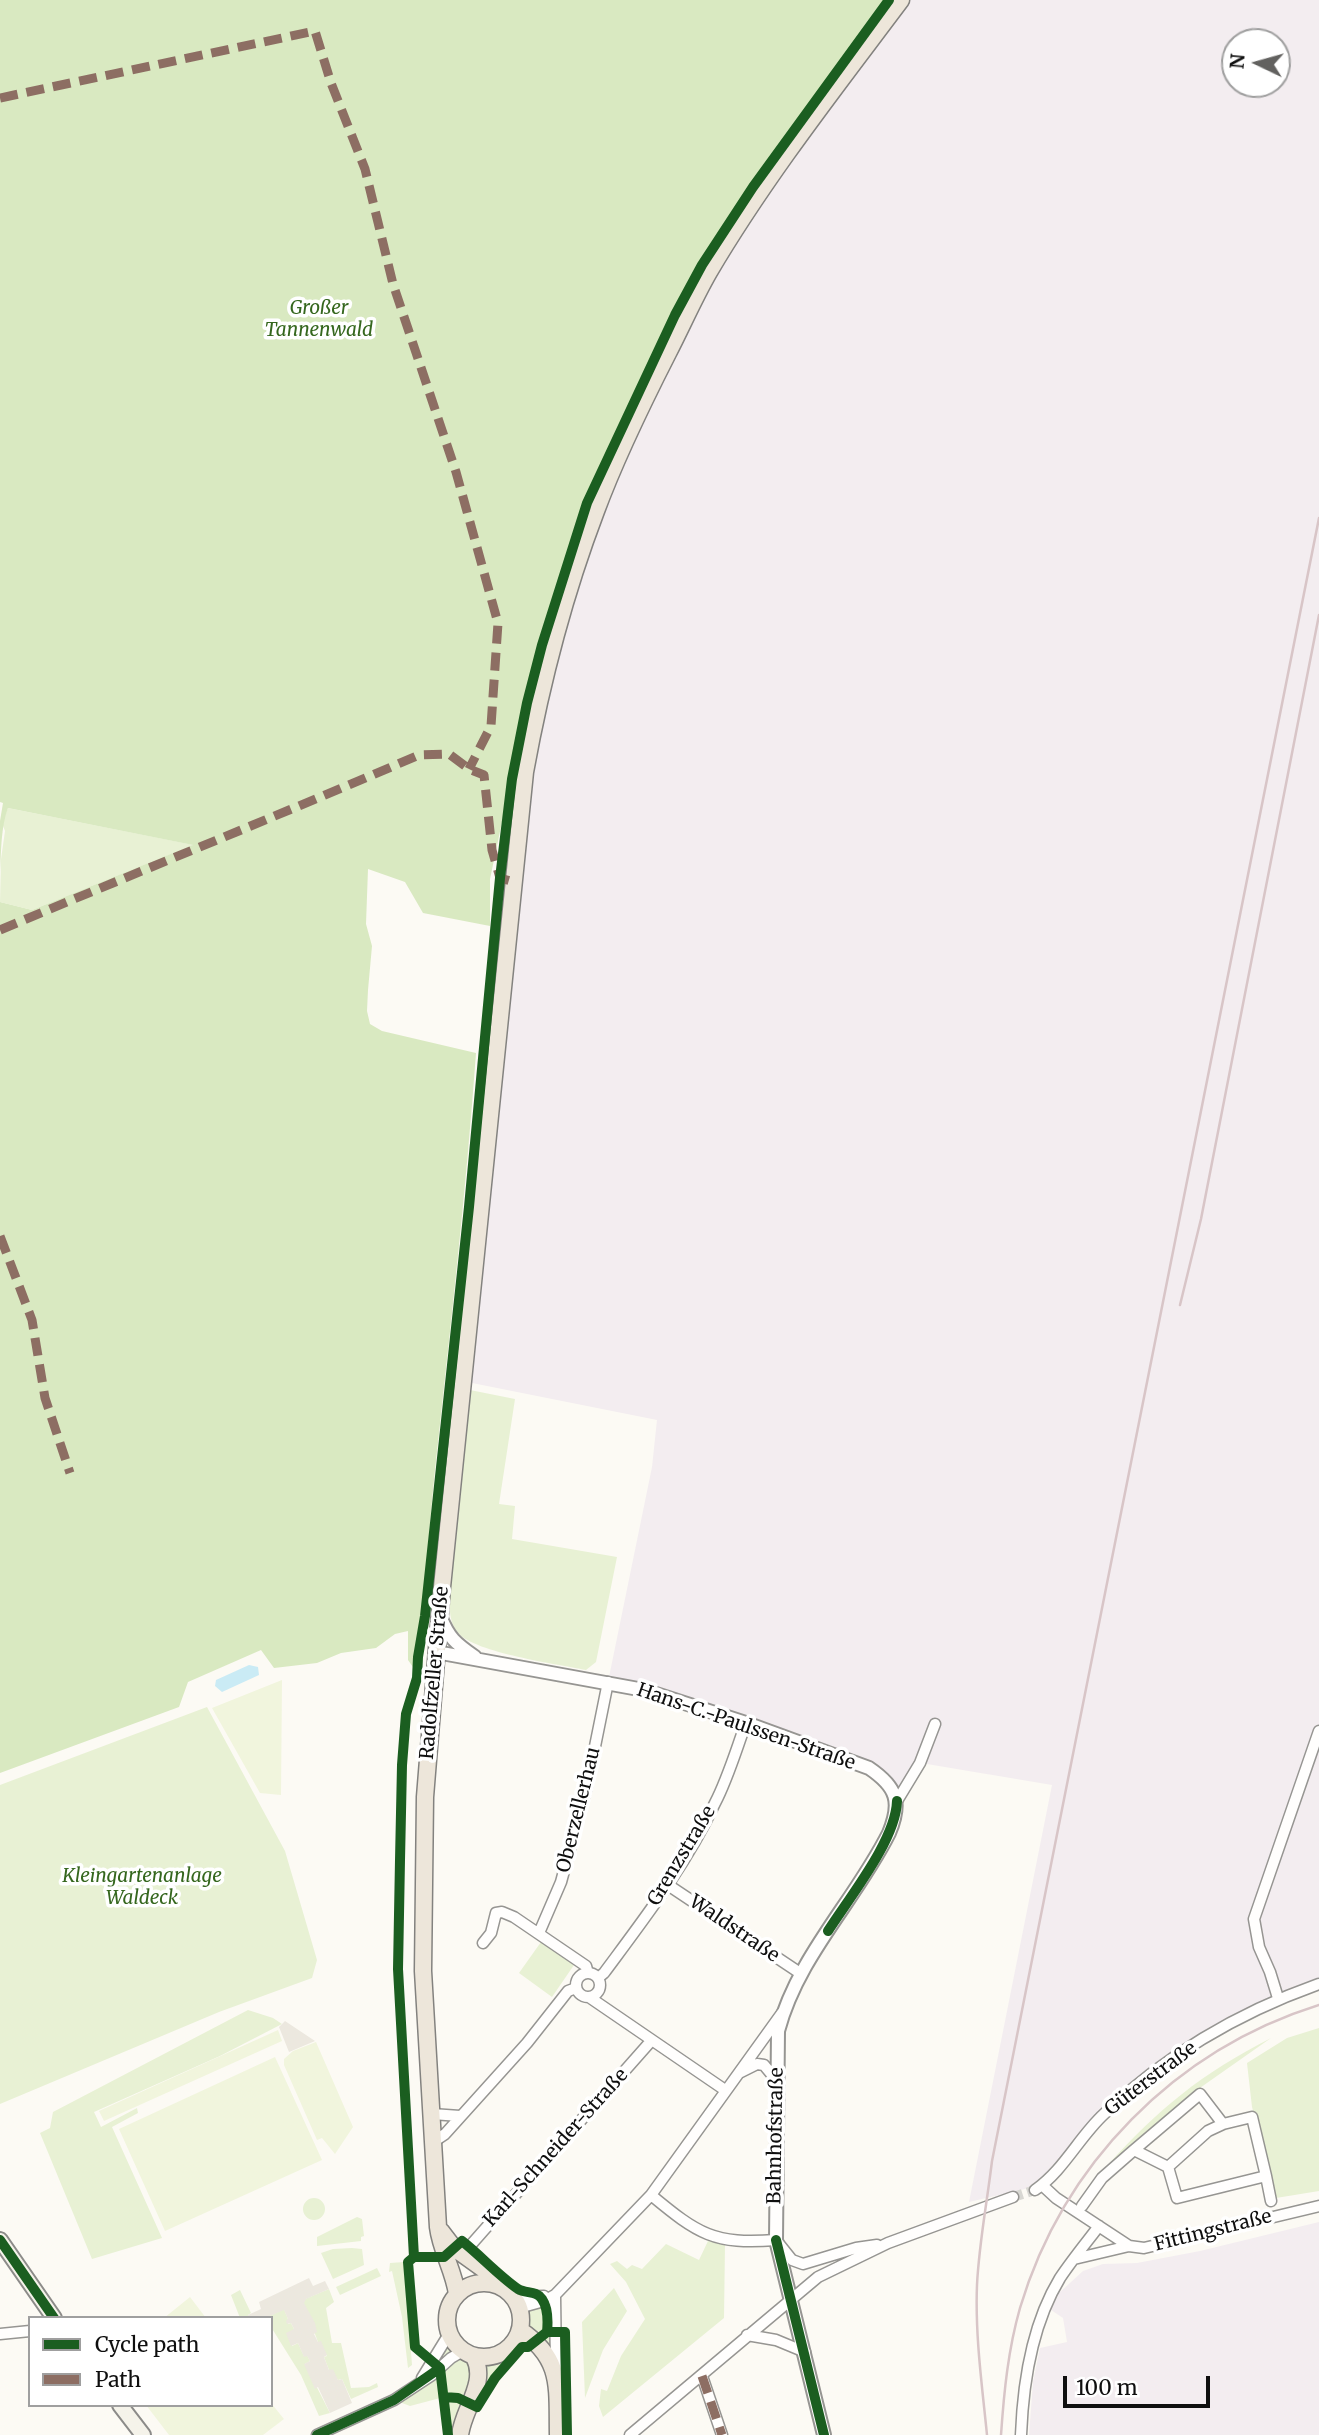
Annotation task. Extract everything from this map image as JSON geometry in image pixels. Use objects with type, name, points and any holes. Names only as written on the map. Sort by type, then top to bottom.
[{"type":"main road","name":"Radolfzeller Straße","points":[[457,2294],[456,2284],[444,2258],[438,2227],[423,1971],[423,1869],[429,1726],[525,772],[532,732],[569,593],[601,498],[646,398],[708,273],[769,179],[901,0]]},
{"type":"main road","points":[[438,2227],[454,2248],[493,2276],[511,2298],[520,2330],[535,2340],[548,2356],[556,2372],[558,2435]]},
{"type":"main road","points":[[0,2239],[53,2316]]},
{"type":"main road","points":[[460,2435],[478,2380],[479,2366],[449,2334],[447,2313],[457,2294],[482,2283],[511,2298]]},
{"type":"main road","points":[[468,2354],[486,2358],[498,2355],[507,2349],[520,2330]]},
{"type":"main road","points":[[122,2407],[138,2429]]},
{"type":"street","points":[[439,1615],[455,1643],[478,1659]]},
{"type":"street","name":"Hans-C.-Paulssen-Straße","points":[[436,1652],[644,1690],[746,1723],[869,1769],[886,1781],[897,1801]]},
{"type":"street","name":"Oberzellerhau","points":[[539,1933],[561,1882],[578,1820],[608,1682]]},
{"type":"street","name":"Grenzstraße","points":[[593,1975],[604,1973],[668,1885],[716,1803],[746,1723]]},
{"type":"street","points":[[897,1801],[920,1763],[935,1724]]},
{"type":"street","points":[[1278,1998],[1259,1947],[1254,1919],[1319,1731]]},
{"type":"street","name":"Bahnhofstraße","points":[[792,2298],[783,2278],[776,2240],[778,2031],[783,2011],[800,1973],[882,1847],[895,1819],[897,1801]]},
{"type":"street","name":"Waldstraße","points":[[668,1885],[800,1973]]},
{"type":"street","points":[[483,1943],[491,1933],[496,1913],[502,1912],[514,1917],[586,1966],[599,1990],[589,1997]]},
{"type":"street","points":[[593,1975],[581,1975],[576,1988],[579,1993],[589,1997],[725,2090]]},
{"type":"street","name":"Güterstraße","points":[[1039,2187],[1055,2173],[1101,2116],[1171,2058],[1278,1998],[1319,1984]]},
{"type":"street","points":[[433,2142],[445,2134],[527,2043],[568,1991],[576,1988]]},
{"type":"street","points":[[511,2298],[544,2301],[555,2295],[651,2195],[783,2011]]},
{"type":"street","points":[[736,2075],[753,2053],[778,2031]]},
{"type":"street","name":"Karl-Schneider-Straße","points":[[468,2258],[469,2246],[651,2041]]},
{"type":"street","points":[[736,2075],[757,2064],[764,2065],[778,2082]]},
{"type":"street","points":[[1082,2206],[1102,2178],[1200,2094],[1223,2124]]},
{"type":"street","points":[[432,2114],[460,2116]]},
{"type":"street","points":[[1168,2166],[1208,2131],[1223,2124],[1252,2117],[1271,2201]]},
{"type":"street","points":[[1134,2150],[1168,2166],[1177,2198],[1266,2176]]},
{"type":"street","name":"Fittingstraße","points":[[1039,2187],[1129,2246],[1144,2248],[1319,2206]]},
{"type":"street","points":[[651,2195],[690,2226],[714,2238],[738,2243],[776,2240],[792,2260],[803,2264],[856,2248],[888,2244]]},
{"type":"street","points":[[630,2435],[818,2277],[888,2244],[1013,2197]]},
{"type":"street","points":[[1021,2435],[1026,2378],[1034,2341],[1049,2300],[1074,2259],[1099,2226]]},
{"type":"street","points":[[1074,2259],[1129,2246]]},
{"type":"street","points":[[555,2295],[556,2372]]},
{"type":"street","points":[[792,2298],[824,2435]]},
{"type":"street","points":[[0,2334],[28,2331]]},
{"type":"street","points":[[416,2386],[449,2334]]},
{"type":"street","points":[[747,2335],[776,2340],[805,2352]]},
{"type":"street","points":[[317,2435],[386,2404],[468,2354]]},
{"type":"street","points":[[702,2376],[722,2435]]},
{"type":"shaded area","points":[[901,0],[1319,0],[1319,1984],[1192,2045],[1125,2095],[1042,2185],[969,2202],[1052,1785],[921,1763],[897,1801],[869,1768],[608,1682],[652,1467],[657,1420],[462,1381],[525,772],[596,510],[708,273]]},
{"type":"shaded area","points":[[285,2021],[315,2041],[289,2052],[279,2027]]},
{"type":"shaded area","points":[[1319,2222],[1319,2435],[1029,2435],[1033,2382],[1040,2348],[1067,2342],[1063,2318],[1051,2310],[1059,2293],[1083,2271],[1103,2264],[1137,2263],[1200,2251]]},
{"type":"shaded area","points":[[309,2278],[313,2286],[325,2281],[329,2289],[306,2299],[304,2303],[315,2323],[317,2332],[314,2334],[318,2342],[321,2341],[327,2355],[324,2357],[329,2370],[333,2369],[338,2380],[342,2379],[352,2403],[330,2413],[304,2364],[310,2361],[307,2356],[304,2357],[298,2343],[291,2346],[286,2333],[294,2329],[291,2323],[287,2324],[284,2310],[270,2316],[248,2316],[261,2309],[259,2302]]},
{"type":"green space","name":"Großer Tannenwald","points":[[0,0],[889,0],[753,187],[702,265],[645,375],[587,503],[542,645],[527,703],[490,879],[490,926],[423,913],[405,882],[368,869],[366,924],[372,946],[367,1011],[370,1024],[382,1031],[476,1053],[463,1209],[415,1670],[408,1660],[408,1631],[395,1634],[376,1648],[341,1653],[317,1663],[274,1668],[261,1650],[188,1682],[179,1707],[0,1773],[0,902],[32,910],[193,845],[8,808],[3,831],[0,872],[0,821],[3,803],[0,802]]},
{"type":"green space","points":[[8,808],[194,845],[32,910],[0,902],[5,831],[2,823]]},
{"type":"green space","points":[[470,1390],[515,1399],[499,1504],[515,1506],[512,1539],[617,1557],[596,1662],[586,1670],[499,1652],[467,1640],[453,1625],[449,1596]]},
{"type":"green space","points":[[282,1680],[281,1795],[260,1793],[212,1708]]},
{"type":"green space","name":"Kleingartenanlage Waldeck","points":[[207,1707],[285,1851],[317,1960],[312,1978],[219,2012],[0,2104],[0,1785]]},
{"type":"green space","points":[[541,1942],[574,1965],[552,1997],[519,1973]]},
{"type":"green space","points":[[248,2010],[273,2018],[282,2024],[220,2056],[94,2112],[101,2127],[137,2108],[138,2113],[112,2127],[162,2238],[92,2259],[40,2133],[50,2128],[53,2112]]},
{"type":"green space","points":[[1319,2028],[1319,2191],[1276,2198],[1252,2107],[1247,2063],[1287,2038]]},
{"type":"green space","points":[[278,2030],[282,2041],[104,2121],[99,2111]]},
{"type":"green space","points":[[1271,2038],[1197,2090],[1106,2167],[1144,2127],[1182,2094],[1223,2065]]},
{"type":"green space","points":[[316,2042],[353,2127],[335,2154],[322,2138],[317,2140],[284,2065],[284,2059],[293,2051]]},
{"type":"green space","points":[[275,2057],[322,2160],[165,2231],[119,2129]]},
{"type":"green space","points":[[310,2198],[318,2198],[325,2205],[325,2213],[318,2220],[310,2220],[303,2213],[303,2205]]},
{"type":"green space","points":[[357,2217],[362,2219],[364,2236],[361,2241],[317,2246],[317,2237]]},
{"type":"green space","points":[[708,2241],[725,2245],[724,2318],[603,2417],[599,2406],[601,2389],[607,2391],[621,2356],[645,2319],[626,2282],[610,2264],[617,2261],[627,2269],[632,2265],[642,2269],[666,2244],[699,2260]]},
{"type":"green space","points":[[362,2249],[364,2265],[333,2279],[321,2253]]},
{"type":"green space","points":[[404,2262],[412,2365],[408,2368],[402,2317],[392,2271],[389,2272],[390,2263]]},
{"type":"green space","points":[[377,2268],[381,2276],[340,2295],[336,2287]]},
{"type":"green space","points":[[614,2288],[627,2311],[603,2350],[585,2398],[582,2322]]},
{"type":"green space","points":[[329,2289],[334,2302],[326,2308],[332,2343],[341,2343],[351,2388],[369,2387],[377,2383],[378,2387],[351,2399],[342,2379],[338,2380],[329,2370],[324,2357],[327,2356],[318,2342],[303,2302]]},
{"type":"green space","points":[[240,2290],[251,2313],[248,2316],[239,2316],[231,2295]]},
{"type":"green space","points":[[190,2297],[204,2316],[166,2316]]},
{"type":"green space","points":[[544,2301],[547,2331],[556,2332],[556,2372],[520,2330],[519,2308]]},
{"type":"green space","points":[[284,2309],[288,2324],[291,2323],[294,2329],[292,2346],[298,2343],[304,2356],[307,2355],[310,2361],[305,2364],[330,2413],[319,2416],[301,2375],[273,2330],[273,2316],[269,2316]]},
{"type":"green space","points":[[449,2334],[463,2350],[480,2357],[498,2354],[515,2341],[522,2347],[495,2378],[460,2433],[448,2431],[444,2397],[410,2406],[394,2400],[416,2386]]},
{"type":"green space","points":[[273,2405],[284,2419],[263,2435],[169,2435],[148,2407]]},
{"type":"water","points":[[249,1665],[258,1667],[259,1675],[222,1692],[215,1686],[216,1680]]},
{"type":"tunnel","points":[[1013,2197],[1035,2190]]},
{"type":"railway","points":[[987,2435],[979,2360],[977,2285],[992,2161],[1319,518]]},
{"type":"railway","points":[[1180,1305],[1201,1219],[1319,615]]},
{"type":"railway","points":[[1001,2435],[1007,2371],[1020,2308],[1039,2255],[1065,2206],[1096,2161],[1132,2119],[1172,2083],[1218,2051],[1267,2025],[1319,2005]]},
{"type":"marked path","points":[[0,98],[315,31],[331,83],[365,169],[393,284],[456,472],[498,623],[491,726],[469,769]]},
{"type":"marked path","points":[[0,930],[419,755],[449,754],[469,769],[484,775],[492,850],[500,878],[514,882]]},
{"type":"marked path","points":[[0,1236],[32,1320],[45,1398],[70,1473]]},
{"type":"marked path","points":[[702,2376],[722,2435]]},
{"type":"cycle path","points":[[448,2435],[440,2368],[415,2347],[408,2262],[414,2257],[398,1969],[402,1765],[406,1714],[417,1678],[425,1616],[512,779],[542,645],[587,503],[675,315],[702,265],[753,187],[889,0]]},
{"type":"cycle path","points":[[828,1931],[880,1851],[895,1816],[897,1801]]},
{"type":"cycle path","points":[[0,2240],[53,2316]]},
{"type":"cycle path","points":[[776,2240],[824,2435]]},
{"type":"cycle path","points":[[414,2257],[444,2257],[462,2241],[518,2289],[540,2296],[546,2311],[547,2332]]},
{"type":"cycle path","points":[[444,2397],[458,2398],[477,2407],[495,2378],[522,2347],[528,2347],[547,2332],[565,2332],[567,2435]]},
{"type":"cycle path","points":[[317,2435],[394,2400],[440,2368]]}]
